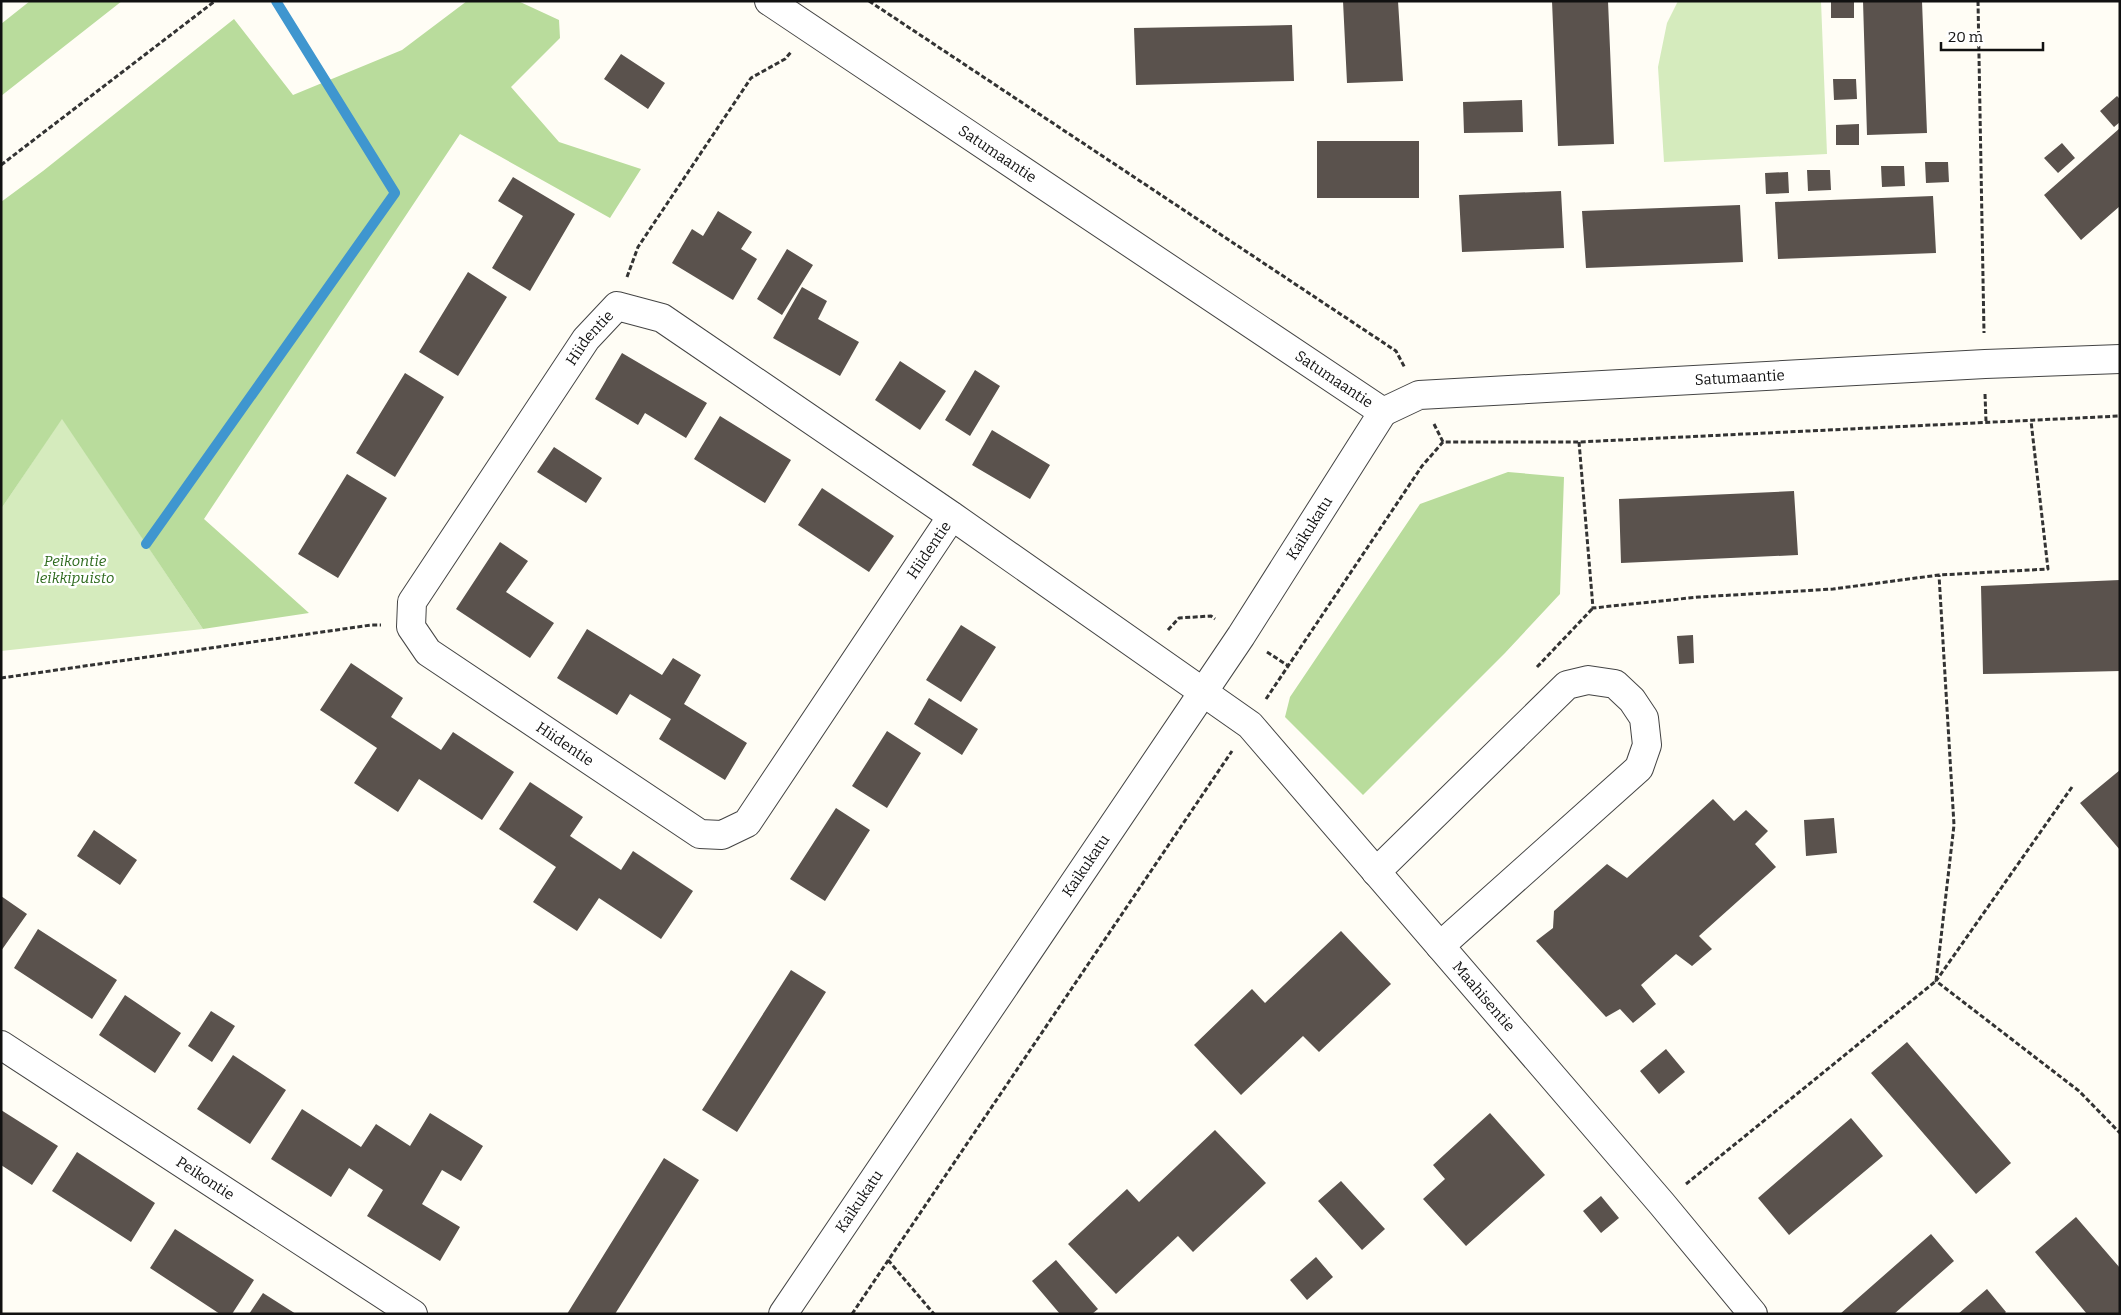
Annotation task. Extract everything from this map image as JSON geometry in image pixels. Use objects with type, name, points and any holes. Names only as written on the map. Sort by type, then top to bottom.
[{"type":"street","name":"Satumaantie","points":[[769,1],[1382,412],[1419,395],[1985,364],[2120,359]]},
{"type":"street","name":"Maahisentie","points":[[617,306],[662,318],[952,516],[1250,725],[1662,1204],[1753,1314]]},
{"type":"street","name":"Hiidentie","points":[[617,306],[586,339],[412,602],[411,627],[428,652],[700,834],[722,836],[747,823],[952,516]]},
{"type":"street","name":"Kaikukatu","points":[[784,1314],[1241,636],[1382,412]]},
{"type":"street","points":[[1376,872],[1567,685],[1588,680],[1616,684],[1632,700],[1644,718],[1647,745],[1639,768],[1440,946]]},
{"type":"street","name":"Peikontie","points":[[1,1045],[411,1313]]},
{"type":"path","points":[[1,165],[214,1]]},
{"type":"path","points":[[869,1],[1396,351],[1443,442]]},
{"type":"path","points":[[1978,1],[1986,421]]},
{"type":"path","points":[[617,306],[638,247],[751,78],[785,59],[811,30]]},
{"type":"path","points":[[852,1314],[1250,725],[1287,665],[1416,474],[1443,442],[1579,442],[2120,416]]},
{"type":"path","points":[[1579,442],[1593,608],[1699,597],[1833,589],[1939,575],[2048,569],[2032,421]]},
{"type":"path","points":[[1936,980],[1954,825],[1939,575]]},
{"type":"path","points":[[1147,652],[1179,618],[1212,616]]},
{"type":"path","points":[[1,678],[371,625],[411,627]]},
{"type":"path","points":[[1662,1204],[1936,980],[2072,787]]},
{"type":"path","points":[[1936,980],[2079,1091],[2120,1133]]},
{"type":"path","points":[[888,1260],[934,1314]]},
{"type":"green space","points":[[30,1],[122,1],[1,96],[1,24]]},
{"type":"green space","points":[[467,1],[518,1],[559,20],[560,38],[511,87],[559,142],[641,169],[610,218],[460,134],[204,519],[309,613],[203,629],[62,419],[1,509],[1,202],[43,171],[234,19],[293,95],[402,50]]},
{"type":"green space","points":[[1678,1],[1821,1],[1827,154],[1664,162],[1658,67],[1667,23]]},
{"type":"green space","name":"Peikontie leikkipuisto","points":[[62,418],[203,629],[1,651],[1,509]]},
{"type":"green space","points":[[1508,472],[1564,477],[1560,594],[1505,653],[1363,795],[1285,717],[1290,697],[1420,504]]},
{"type":"building","points":[[1343,1],[1398,1],[1403,81],[1347,83]]},
{"type":"building","points":[[1552,1],[1608,1],[1614,144],[1558,146]]},
{"type":"building","points":[[1831,1],[1854,1],[1854,18],[1831,18]]},
{"type":"building","points":[[1863,1],[1922,1],[1927,133],[1867,135]]},
{"type":"building","points":[[1292,25],[1294,81],[1136,85],[1134,28]]},
{"type":"building","points":[[621,54],[665,83],[648,109],[604,79]]},
{"type":"building","points":[[1833,79],[1856,79],[1857,99],[1834,100]]},
{"type":"building","points":[[2117,96],[2120,99],[2120,122],[2114,127],[2100,111]]},
{"type":"building","points":[[1522,100],[1523,132],[1464,133],[1463,102]]},
{"type":"building","points":[[1859,124],[1859,145],[1836,145],[1836,125]]},
{"type":"building","points":[[2120,128],[2120,206],[2081,240],[2044,195]]},
{"type":"building","points":[[1317,141],[1419,141],[1419,198],[1317,198]]},
{"type":"building","points":[[2062,143],[2075,158],[2058,173],[2044,158]]},
{"type":"building","points":[[1925,162],[1948,162],[1949,182],[1926,183]]},
{"type":"building","points":[[1881,166],[1904,166],[1905,186],[1882,187]]},
{"type":"building","points":[[1807,170],[1830,170],[1831,190],[1808,191]]},
{"type":"building","points":[[1788,172],[1789,193],[1766,194],[1765,173]]},
{"type":"building","points":[[513,177],[575,214],[530,291],[492,268],[523,216],[498,201]]},
{"type":"building","points":[[1561,191],[1564,248],[1462,252],[1459,195]]},
{"type":"building","points":[[1933,196],[1936,253],[1778,259],[1775,202]]},
{"type":"building","points":[[1740,205],[1743,262],[1586,268],[1582,211]]},
{"type":"building","points":[[718,211],[752,232],[741,249],[757,259],[733,300],[672,263],[692,229],[703,236]]},
{"type":"building","points":[[787,249],[813,265],[782,315],[757,299]]},
{"type":"building","points":[[468,272],[507,297],[458,376],[419,352]]},
{"type":"building","points":[[802,287],[827,301],[818,319],[859,342],[840,376],[773,338]]},
{"type":"building","points":[[622,353],[707,403],[686,438],[645,413],[638,425],[595,399]]},
{"type":"building","points":[[900,361],[946,391],[920,430],[875,400]]},
{"type":"building","points":[[975,370],[1000,386],[970,436],[945,420]]},
{"type":"building","points":[[405,373],[444,397],[395,477],[356,453]]},
{"type":"building","points":[[720,416],[791,460],[765,503],[694,459]]},
{"type":"building","points":[[992,430],[1050,465],[1030,499],[972,465]]},
{"type":"building","points":[[554,447],[602,478],[586,503],[537,472]]},
{"type":"building","points":[[347,474],[387,498],[338,578],[298,554]]},
{"type":"building","points":[[822,488],[894,536],[869,572],[798,525]]},
{"type":"building","points":[[1794,491],[1798,555],[1621,563],[1619,499]]},
{"type":"building","points":[[500,542],[528,561],[506,592],[554,623],[530,658],[456,609]]},
{"type":"building","points":[[2120,580],[2120,671],[1983,674],[1981,586]]},
{"type":"building","points":[[961,625],[996,647],[961,702],[926,680]]},
{"type":"building","points":[[587,629],[662,675],[673,658],[701,675],[684,704],[747,743],[725,780],[659,739],[671,719],[630,694],[617,715],[557,678]]},
{"type":"building","points":[[1693,635],[1694,663],[1679,664],[1677,636]]},
{"type":"building","points":[[351,663],[403,698],[391,717],[441,750],[453,732],[514,772],[482,820],[419,779],[398,812],[354,783],[377,748],[320,710]]},
{"type":"building","points":[[929,698],[978,729],[962,755],[914,724]]},
{"type":"building","points":[[887,731],[921,753],[887,808],[852,786]]},
{"type":"building","points":[[2120,770],[2120,850],[2080,803]]},
{"type":"building","points":[[530,782],[583,817],[570,836],[621,870],[633,851],[693,891],[661,939],[599,898],[577,931],[533,902],[556,867],[499,829]]},
{"type":"building","points":[[1713,799],[1734,821],[1746,810],[1768,831],[1755,844],[1776,867],[1699,936],[1712,949],[1692,966],[1676,954],[1641,985],[1656,1004],[1633,1023],[1620,1009],[1606,1017],[1536,941],[1553,928],[1554,911],[1607,864],[1627,878]]},
{"type":"building","points":[[836,808],[870,830],[825,901],[790,879]]},
{"type":"building","points":[[1834,818],[1837,853],[1806,856],[1804,820]]},
{"type":"building","points":[[94,830],[137,860],[120,885],[77,856]]},
{"type":"building","points":[[1,896],[27,914],[1,951]]},
{"type":"building","points":[[38,929],[117,980],[92,1019],[14,968]]},
{"type":"building","points":[[1341,931],[1391,984],[1319,1052],[1303,1036],[1241,1095],[1194,1045],[1252,989],[1265,1003]]},
{"type":"building","points":[[791,970],[826,992],[737,1132],[702,1110]]},
{"type":"building","points":[[125,995],[181,1033],[155,1073],[99,1035]]},
{"type":"building","points":[[211,1011],[235,1026],[212,1062],[188,1046]]},
{"type":"building","points":[[1907,1042],[2011,1163],[1976,1194],[1871,1073]]},
{"type":"building","points":[[1666,1049],[1685,1072],[1659,1094],[1640,1071]]},
{"type":"building","points":[[233,1055],[286,1090],[250,1144],[197,1109]]},
{"type":"building","points":[[302,1109],[361,1147],[376,1124],[410,1146],[430,1113],[483,1146],[461,1181],[442,1170],[422,1204],[460,1227],[440,1261],[367,1216],[383,1190],[349,1168],[331,1197],[271,1159]]},
{"type":"building","points":[[1,1110],[58,1146],[32,1185],[1,1165]]},
{"type":"building","points":[[1490,1113],[1545,1175],[1466,1246],[1423,1199],[1445,1179],[1433,1165]]},
{"type":"building","points":[[1851,1118],[1883,1156],[1789,1235],[1758,1198]]},
{"type":"building","points":[[1215,1130],[1266,1183],[1193,1252],[1178,1236],[1116,1294],[1068,1244],[1127,1189],[1139,1202]]},
{"type":"building","points":[[77,1152],[155,1203],[131,1242],[52,1191]]},
{"type":"building","points":[[664,1158],[699,1180],[615,1314],[567,1314]]},
{"type":"building","points":[[1341,1181],[1385,1229],[1362,1250],[1318,1201]]},
{"type":"building","points":[[1601,1196],[1619,1218],[1601,1233],[1583,1211]]},
{"type":"building","points":[[2076,1217],[2120,1268],[2120,1314],[2087,1314],[2035,1252]]},
{"type":"building","points":[[175,1229],[254,1280],[232,1314],[220,1314],[150,1268]]},
{"type":"building","points":[[1931,1234],[1954,1261],[1894,1314],[1840,1314]]},
{"type":"building","points":[[1316,1257],[1333,1277],[1307,1300],[1290,1280]]},
{"type":"building","points":[[1056,1260],[1098,1309],[1092,1314],[1060,1314],[1032,1281]]},
{"type":"building","points":[[1987,1289],[2006,1312],[2004,1314],[1958,1314]]},
{"type":"building","points":[[263,1293],[296,1314],[249,1314]]},
{"type":"waterway","points":[[146,544],[395,193],[276,1]]}]
